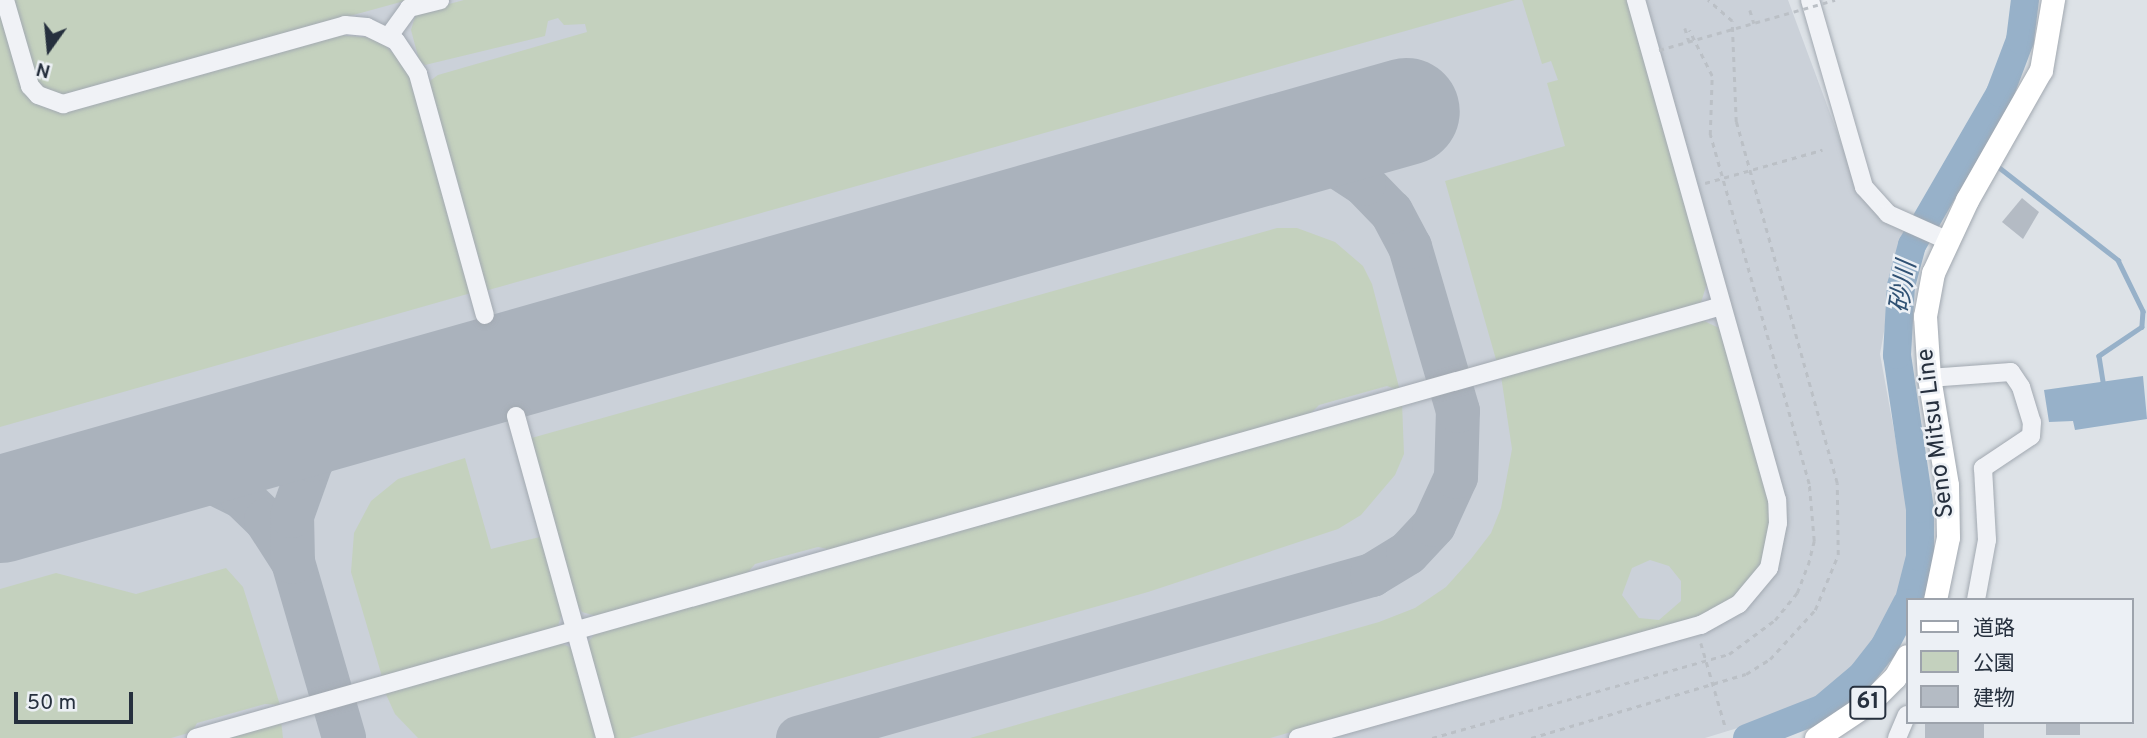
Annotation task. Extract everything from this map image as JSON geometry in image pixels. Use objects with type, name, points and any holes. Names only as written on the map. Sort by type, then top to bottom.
[{"type":"main road","name":"Seno Mitsu Line","points":[[1935,598],[1948,537],[1947,485],[1929,378],[1925,316],[1933,273],[1931,234],[2041,69],[2053,0]]},
{"type":"main road","name":"61","points":[[1816,738],[1870,702],[1895,677],[1906,658]]},
{"type":"street","points":[[5,0],[30,86],[38,95],[63,104],[345,25],[367,27],[388,36],[402,47],[418,74],[485,315]]},
{"type":"street","points":[[388,36],[409,8],[440,0]]},
{"type":"street","points":[[1298,738],[1697,627],[1739,604],[1769,568],[1778,523],[1777,500],[1636,0]]},
{"type":"street","points":[[1810,0],[1864,187],[1888,214],[1931,234]]},
{"type":"street","points":[[196,738],[1722,306]]},
{"type":"street","points":[[1929,378],[2011,372],[2021,387],[2032,422],[2031,436],[1983,468],[1987,540],[1976,598]]},
{"type":"street","points":[[516,416],[605,738]]},
{"type":"street","points":[[1897,738],[1906,717]]},
{"type":"path","points":[[1659,50],[1835,0]]},
{"type":"path","points":[[1750,10],[1754,23]]},
{"type":"path","points":[[1432,738],[1706,661],[1749,642],[1775,620],[1797,593],[1814,541],[1809,484],[1710,135],[1712,76],[1687,29],[1689,41]]},
{"type":"path","points":[[1689,188],[1822,150]]},
{"type":"path","points":[[1697,627],[1726,729]]},
{"type":"shaded area","points":[[0,0],[1788,0],[1860,194],[1881,218],[1909,234],[1892,287],[1880,354],[1911,524],[1911,557],[1900,605],[1847,679],[1813,705],[1705,738],[0,738]]},
{"type":"green space","points":[[11,0],[408,0],[61,95],[41,88],[33,78]]},
{"type":"green space","points":[[464,0],[1515,0],[485,291],[427,83],[438,75],[587,32],[585,24],[564,25],[558,18],[548,21],[545,36],[425,65],[419,60],[411,30],[416,13]]},
{"type":"green space","points":[[1522,0],[1627,0],[1707,283],[1700,306],[1497,363],[1445,181],[1565,146],[1547,83],[1558,80],[1551,61],[1542,64]]},
{"type":"green space","points":[[0,12],[30,99],[56,111],[335,35],[377,38],[406,65],[471,293],[0,427]]},
{"type":"green space","points":[[1277,228],[1297,228],[1335,242],[1363,266],[1372,284],[1400,391],[1387,386],[1319,405],[1307,417],[832,550],[818,547],[755,564],[743,578],[599,617],[582,612],[574,602],[528,439]]},
{"type":"green space","points":[[1700,319],[1719,328],[1771,501],[1768,550],[1755,575],[1738,595],[1699,617],[1270,738],[970,738],[1379,622],[1415,608],[1446,587],[1491,533],[1501,508],[1512,449],[1501,376]],"holes":[[[1650,560],[1669,566],[1681,581],[1681,601],[1659,620],[1639,618],[1622,595],[1632,568]]]},
{"type":"green space","points":[[1402,403],[1404,454],[1395,475],[1361,515],[1338,529],[1148,592],[629,738],[610,738],[587,644],[596,632]]},
{"type":"green space","points":[[465,458],[491,549],[540,537],[563,610],[557,629],[383,680],[351,572],[354,533],[371,501],[398,479]]},
{"type":"green space","points":[[226,568],[243,587],[280,705],[265,704],[197,723],[192,732],[171,738],[0,738],[0,589],[56,573],[136,594]]},
{"type":"green space","points":[[557,642],[570,647],[577,656],[600,738],[418,738],[395,714],[384,690]]},
{"type":"green space","points":[[281,721],[283,738],[221,738]]},
{"type":"water","points":[[2143,376],[2147,419],[2075,430],[2073,421],[2049,422],[2044,390]]},
{"type":"building","points":[[2022,198],[2039,212],[2023,239],[2002,222]]},
{"type":"building","points":[[1925,724],[1984,724],[1984,738],[1925,738]]},
{"type":"building","points":[[2046,724],[2080,724],[2080,735],[2046,735]]},
{"type":"waterway","name":"砂川","points":[[1910,598],[1920,557],[1920,509],[1897,355],[1901,286],[1912,245],[2000,93],[2020,40],[2025,0]]},
{"type":"waterway","name":"砂川","points":[[1970,146],[1975,150]]},
{"type":"waterway","points":[[2000,168],[2118,260],[2143,311],[2142,327],[2099,356],[2104,387]]},
{"type":"waterway","name":"砂川","points":[[1747,738],[1823,708],[1861,676],[1885,645],[1906,605]]},
{"type":"taxiway","points":[[798,738],[1372,575],[1408,553],[1434,525],[1456,477],[1458,411],[1410,247],[1391,212],[1364,184],[1333,164],[1277,148]]},
{"type":"taxiway","points":[[293,562],[292,516],[312,460],[347,422],[393,397]]},
{"type":"taxiway","points":[[130,472],[162,471],[206,479],[242,497],[266,520],[293,562],[344,738]]},
{"type":"runway","points":[[0,509],[1406,111]]}]
